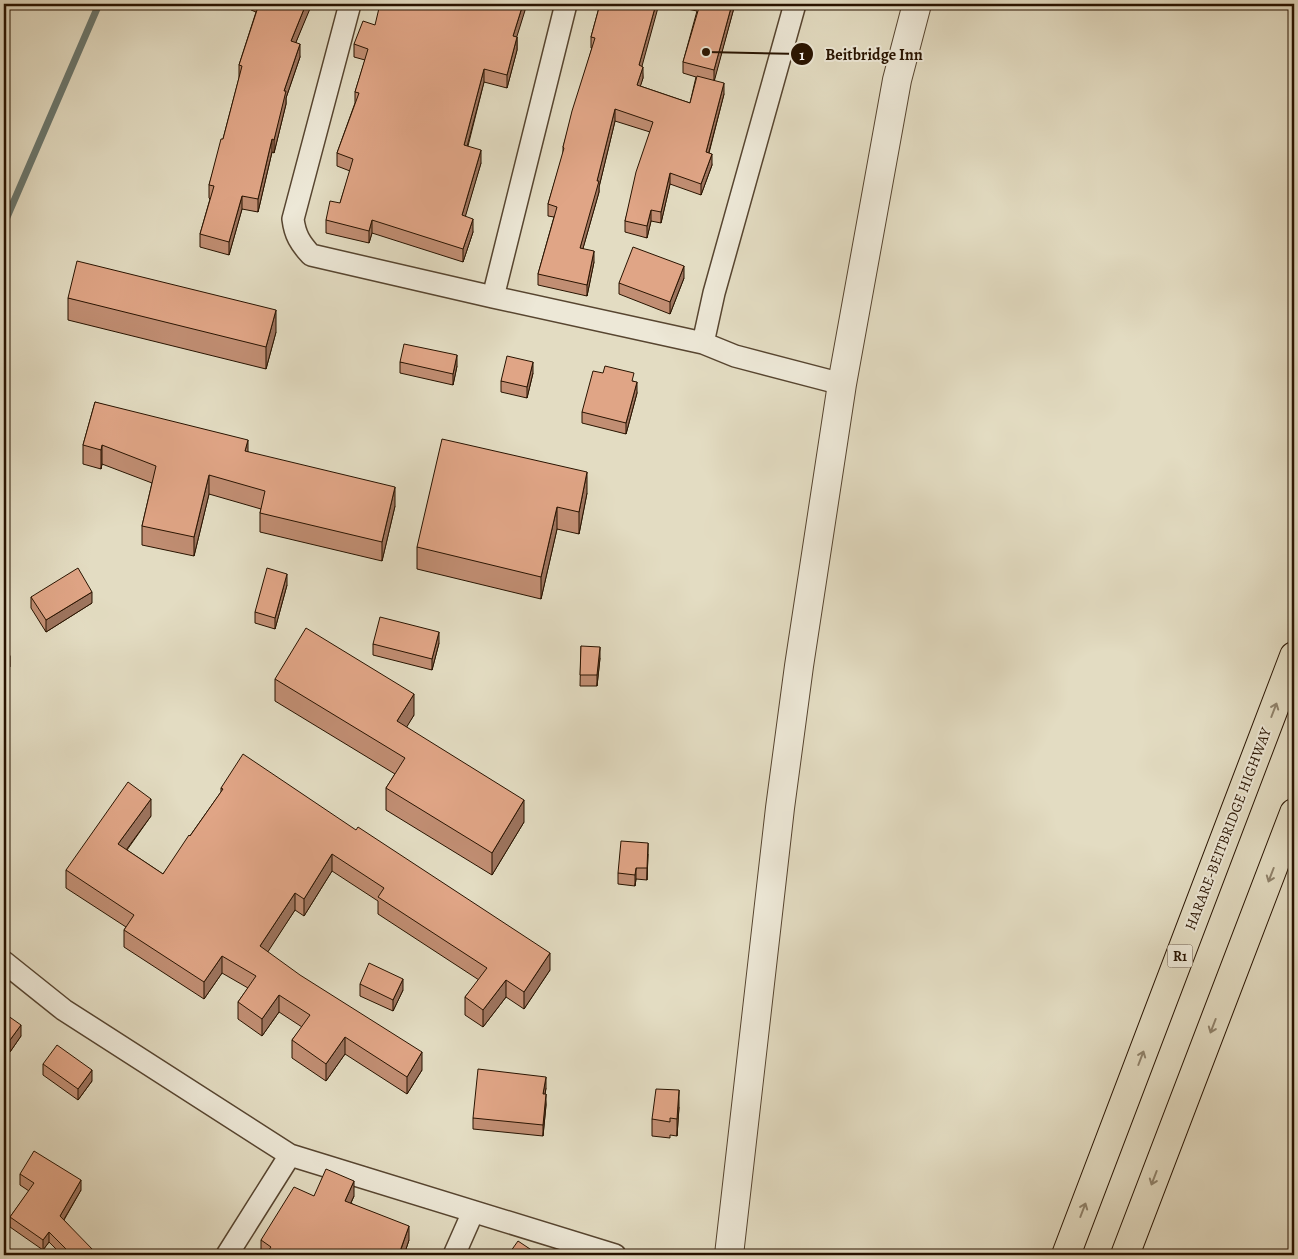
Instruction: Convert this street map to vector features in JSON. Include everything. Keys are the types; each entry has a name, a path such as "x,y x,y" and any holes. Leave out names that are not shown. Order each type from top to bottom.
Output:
{"highway":[{"name":"HARARE-BEITBRIDGE HIGHWAY","path":"1066,1255 1294,656"},
{"path":"1125,1255 1294,813"}],"street":[{"path":"350,4 293,219 295,232 300,244 311,254 492,297 703,343 735,356 842,384"},
{"path":"492,297 566,4"},
{"path":"703,343 714,293 795,4"},
{"path":"729,1255 798,666 842,384 897,80 917,4"},
{"path":"4,962 64,1010 290,1156 615,1255"},
{"path":"227,1255 290,1156"},
{"path":"454,1255 473,1212"}],"building":[{"path":"259,4 306,4 291,41 300,44 284,91 286,91 274,140 272,139 258,199 242,196 229,242 200,234 214,186 209,185 242,66 239,65"},
{"path":"380,4 523,4 513,36 517,37 507,75 484,69 464,145 481,150 462,215 473,219 463,249 372,220 369,231 326,220 330,201 340,203 353,159 337,153 359,93 355,92 368,49 354,44 363,21 375,25"},
{"path":"600,4 656,4 639,65 643,67 637,85 690,103 697,76 724,83 706,152 712,154 701,184 670,173 661,212 651,210 647,226 625,221 636,172 653,122 615,109 597,181 599,181 580,248 594,251 587,285 538,274 557,207 548,204 572,111 595,38 591,37"},
{"path":"700,4 732,4 714,70 683,62"},
{"path":"633,247 684,266 670,302 619,283"},
{"path":"77,261 276,310 266,347 68,298"},
{"path":"404,344 457,355 453,374 400,362"},
{"path":"507,356 533,362 527,387 501,381"},
{"path":"4,360 8,361 4,382"},
{"path":"605,366 634,373 632,381 637,382 626,423 582,412 593,371 603,373"},
{"path":"95,402 248,440 245,451 395,487 382,542 260,513 265,491 209,475 194,537 142,526 156,466 102,445 101,450 83,445"},
{"path":"442,439 587,472 579,512 557,507 541,577 417,547"},
{"path":"78,568 92,592 46,620 31,597"},
{"path":"267,568 287,574 275,618 255,612"},
{"path":"380,617 439,632 432,659 373,644"},
{"path":"306,628 414,694 397,721 524,800 492,853 386,788 405,758 275,679"},
{"path":"4,646 10,656 4,660"},
{"path":"581,646 600,647 597,675 580,675"},
{"path":"243,754 356,830 358,827 550,953 524,992 506,980 483,1010 465,997 487,968 378,897 384,888 332,854 304,899 295,893 260,946 300,975 422,1052 407,1077 345,1037 326,1064 292,1040 310,1015 279,995 262,1019 238,1002 256,976 222,956 204,982 124,930 134,915 66,870 128,782 151,799 118,844 163,874 223,789 221,788"},
{"path":"621,841 648,843 647,868 636,868 635,875 618,873"},
{"path":"369,963 403,979 393,1000 360,984"},
{"path":"4,1013 21,1025 10,1040 4,1036"},
{"path":"57,1045 92,1070 78,1089 43,1064"},
{"path":"478,1069 546,1077 543,1094 546,1094 543,1125 473,1118"},
{"path":"656,1089 679,1090 677,1119 670,1118 670,1122 652,1119"},
{"path":"34,1151 81,1180 60,1216 94,1251 89,1255 72,1255 49,1232 43,1240 10,1217 34,1183 20,1174"},
{"path":"326,1169 354,1181 345,1201 409,1226 399,1254 401,1255 265,1255 271,1247 261,1240 294,1187 314,1196"},
{"path":"518,1241 539,1255 508,1255"}],"waterway":[{"path":"4,224 99,4"}],"place":[{"name":"Beitbridge Inn","path":"706,52"}]}
